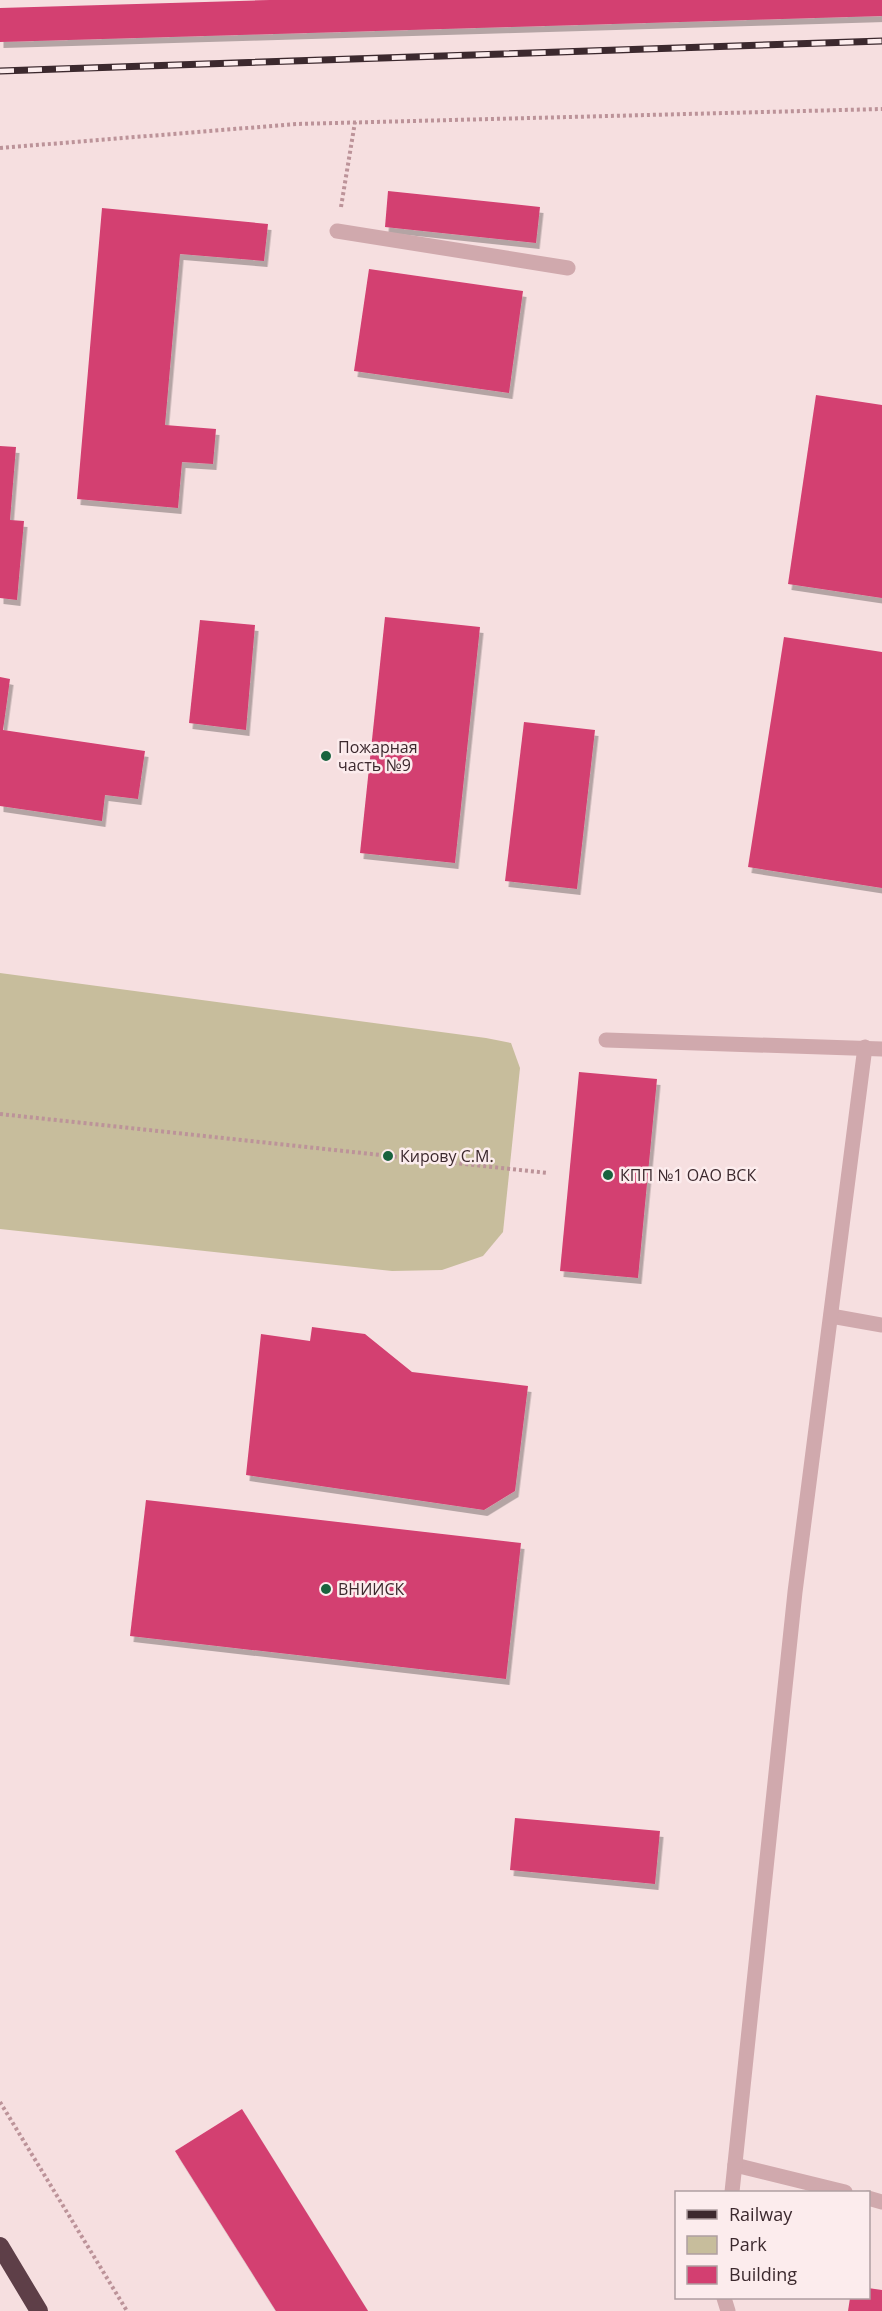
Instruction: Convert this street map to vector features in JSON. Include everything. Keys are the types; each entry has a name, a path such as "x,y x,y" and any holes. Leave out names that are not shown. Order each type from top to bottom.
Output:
{"highway":[{"path":"0,2246 39,2311"}],"lane":[{"path":"337,231 568,268"},
{"path":"606,1040 882,1049"},
{"path":"732,2191 794,1604 865,1047"},
{"path":"831,1316 882,1325"},
{"path":"735,2165 837,2191"}],"path":[{"path":"0,148 296,124 882,109"},
{"path":"337,231 355,122"},
{"path":"0,1114 548,1173"},
{"path":"0,2102 127,2311"}],"green space":[{"path":"0,973 511,1043 520,1068 503,1232 483,1256 442,1270 392,1271 0,1229"}],"building":[{"path":"270,0 882,0 882,16 0,42 0,8"},
{"path":"388,191 540,207 536,243 385,227"},
{"path":"102,208 268,224 264,261 180,254 165,425 216,429 213,464 182,462 178,508 77,499"},
{"path":"369,269 523,291 509,393 354,371"},
{"path":"816,395 882,405 882,598 788,584"},
{"path":"0,446 16,447 10,520 24,521 17,600 0,598"},
{"path":"385,617 480,627 455,863 360,853"},
{"path":"200,620 255,625 246,730 189,723"},
{"path":"784,637 882,652 882,888 748,867"},
{"path":"0,677 10,679 3,730 145,751 138,799 105,795 102,821 0,806"},
{"path":"524,722 595,730 577,889 505,881"},
{"name":"КПП №1 ОАО ВСК","path":"579,1072 657,1079 638,1278 560,1271"},
{"path":"312,1327 365,1334 412,1372 528,1386 515,1491 484,1510 246,1475 261,1334 310,1341"},
{"name":"ВНИИСК","path":"146,1500 521,1543 506,1679 130,1636"},
{"path":"515,1818 660,1831 655,1884 510,1870"},
{"path":"242,2109 368,2311 276,2311 175,2151"},
{"path":"870,2288 882,2290 882,2311 848,2311 850,2299 870,2299"}],"railway":[{"path":"0,71 882,41"}],"place":[{"name":"Пожарная часть №9","path":"326,756"},
{"name":"Кирову С.М.","path":"388,1156"},
{"name":"КПП №1 ОАО ВСК","path":"608,1175"},
{"name":"ВНИИСК","path":"326,1589"}]}
